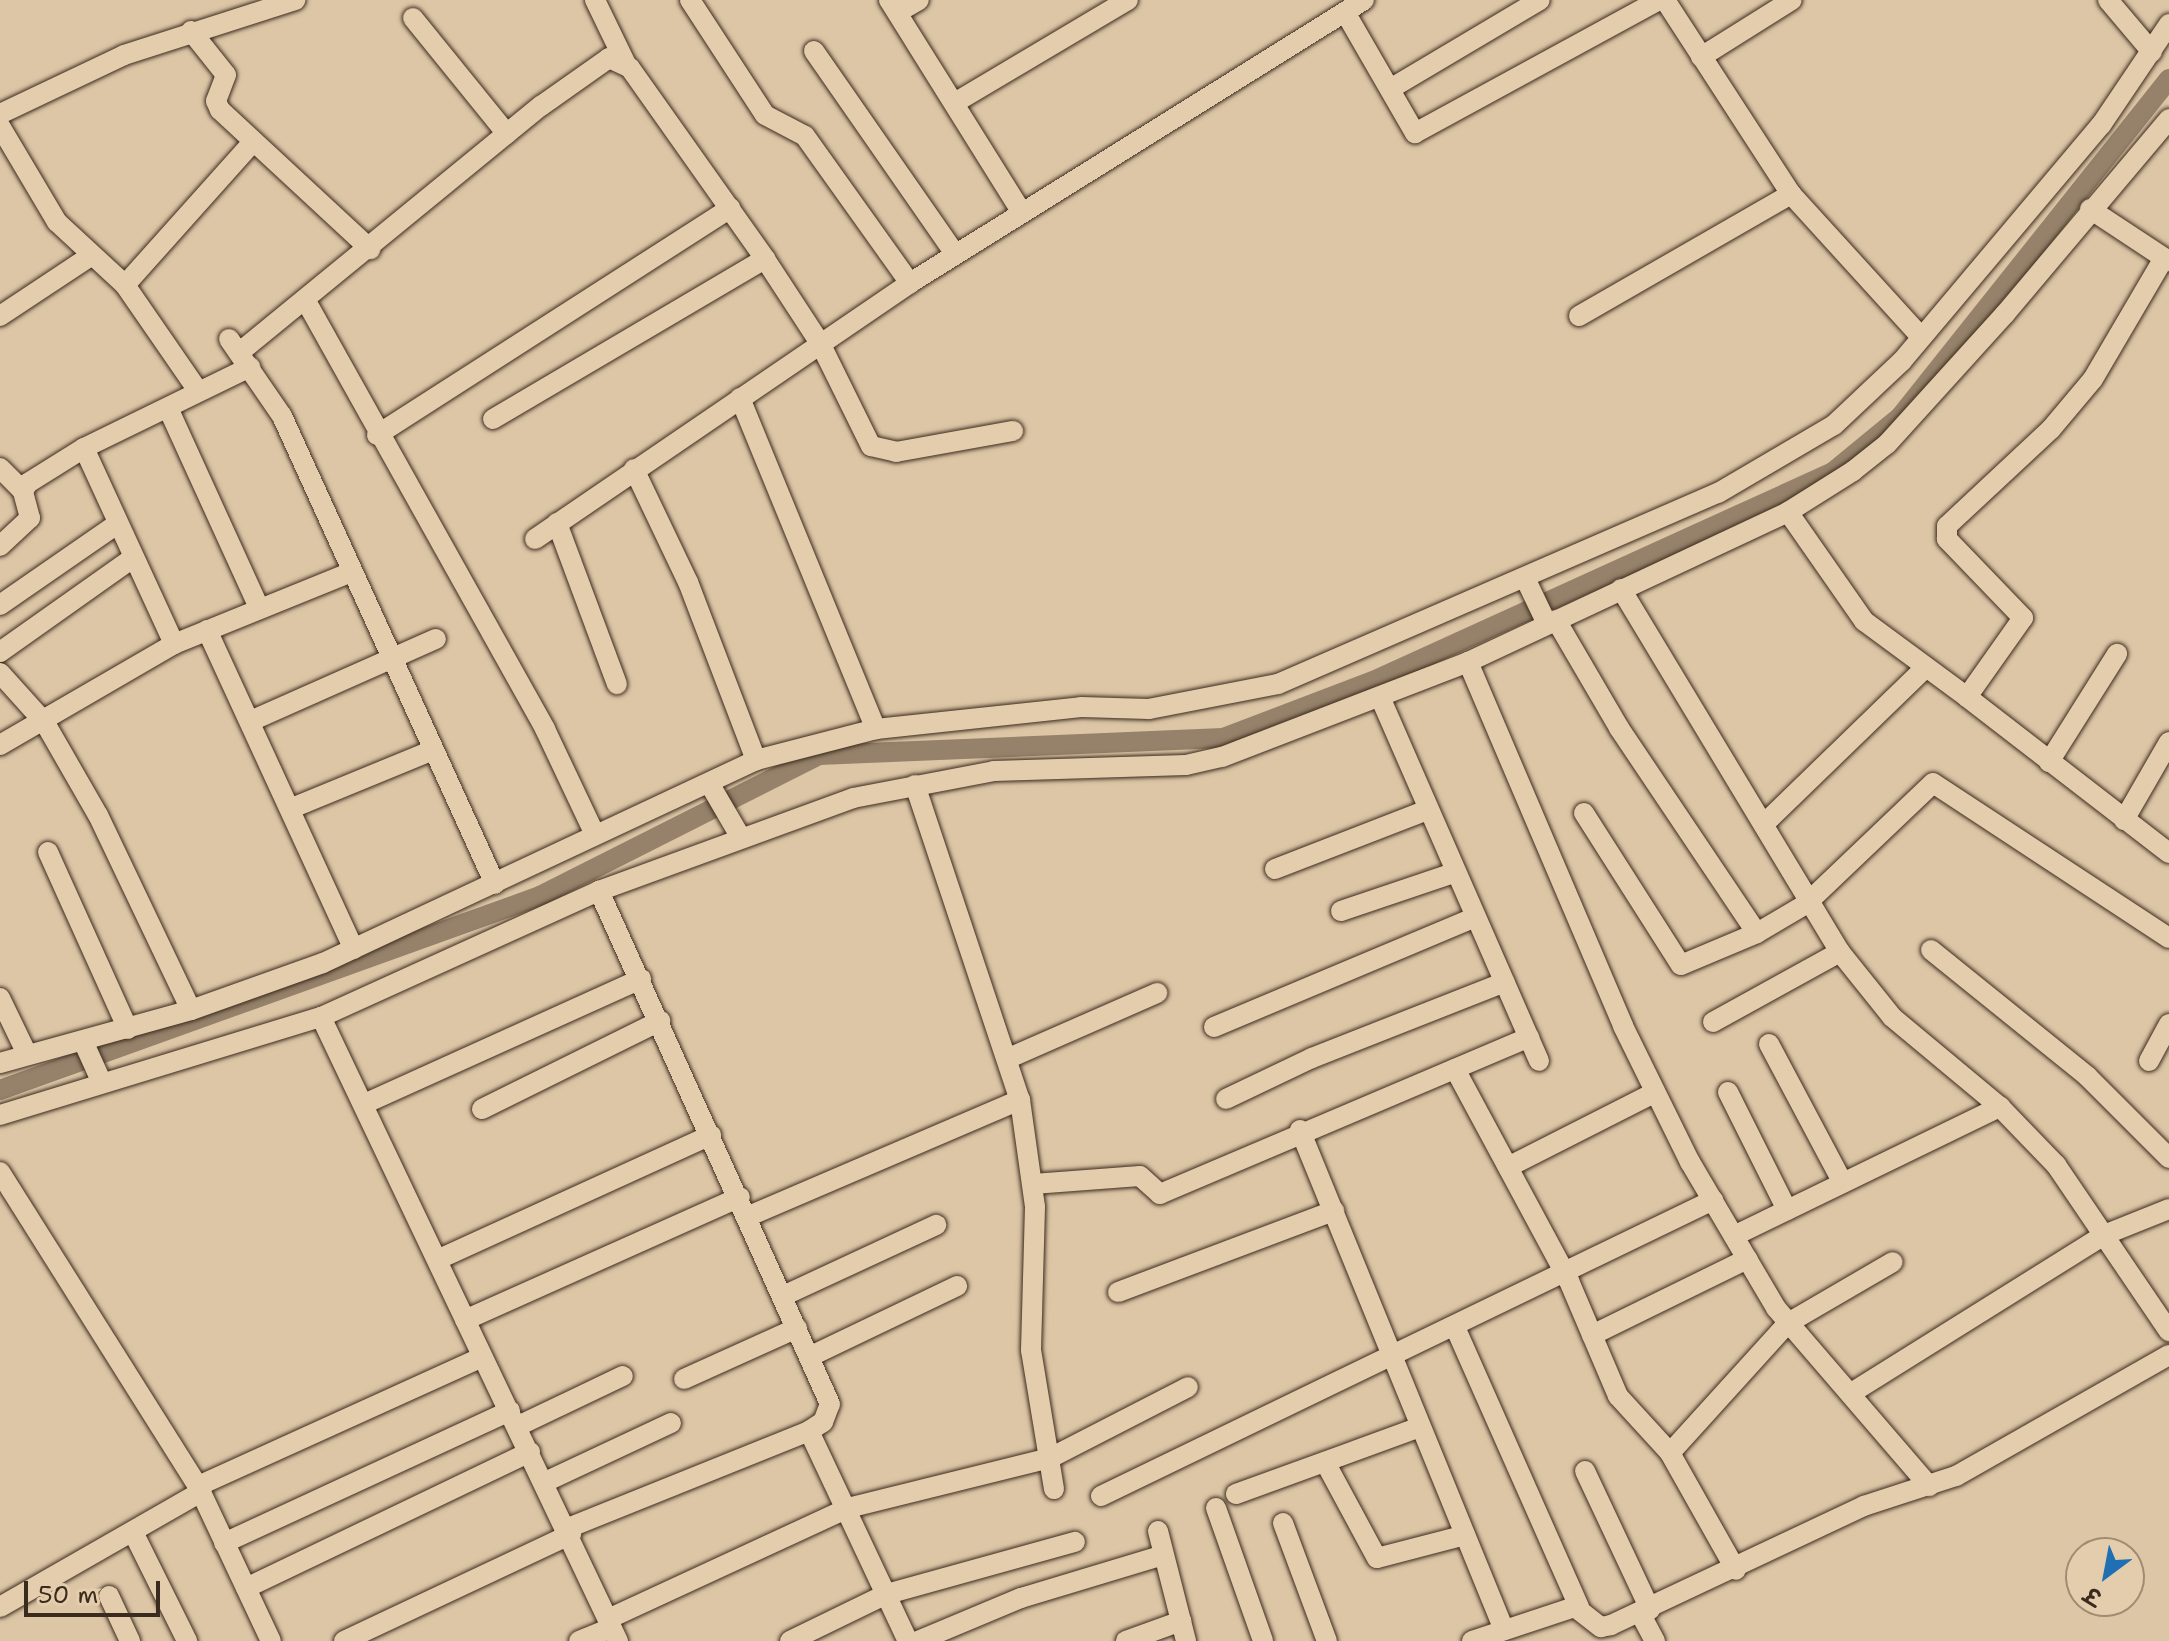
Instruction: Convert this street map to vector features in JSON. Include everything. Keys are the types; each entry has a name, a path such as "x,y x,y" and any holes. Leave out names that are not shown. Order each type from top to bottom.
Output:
{"street":[{"path":"0,114 250,7 295,0"},
{"path":"595,0 626,64 730,208 820,343 862,432 883,452 1013,431"},
{"path":"690,0 765,115 805,136 910,283"},
{"path":"919,0 893,6 956,102 1021,211"},
{"path":"956,102 1128,0"},
{"path":"535,539 910,283 1364,0"},
{"path":"1390,89 1540,0"},
{"path":"1345,12 1415,133 1662,0 1791,194 1921,337"},
{"path":"2108,0 2152,52"},
{"path":"1701,57 1783,2"},
{"path":"413,18 507,134"},
{"path":"0,1115 93,1063 128,1029 191,1010 354,949 595,835 714,792 756,760 876,729 1081,707 1149,709 1252,690 1525,578 1786,457 1866,397 1921,337 2101,125 2169,24"},
{"path":"191,31 226,75 217,104 252,143 370,249"},
{"path":"814,51 955,254"},
{"path":"23,491 84,448 198,391 507,134 599,63 609,58 626,64"},
{"path":"0,1063 27,1054 93,1063 321,1017 735,829 853,798 994,771 1186,765 1258,746 1468,662 1545,614 1621,589 1788,512 1887,444 2169,119"},
{"path":"0,126 57,222 89,257 125,285 198,391"},
{"path":"125,285 252,143"},
{"path":"1579,316 1791,194"},
{"path":"377,435 730,208"},
{"path":"1967,697 2023,618 1947,539 1947,526 2051,429 2093,379 2167,259 2090,209"},
{"path":"0,316 89,257"},
{"path":"493,419 765,259"},
{"path":"306,301 377,435 545,729 595,835"},
{"path":"240,353 282,416 389,660 495,884"},
{"path":"740,398 876,729"},
{"path":"168,408 259,608"},
{"path":"84,448 174,644"},
{"path":"0,468 23,491 30,518 0,546"},
{"path":"634,469 688,582 756,760"},
{"path":"1788,512 1864,621 2169,853"},
{"path":"557,523 617,684"},
{"path":"0,605 117,524"},
{"path":"0,652 133,558"},
{"path":"0,745 45,723 174,644 351,572"},
{"path":"1525,578 1619,728 1757,933"},
{"path":"1621,589 1765,823 1806,904 1840,952 1892,1017 2000,1107 2056,1165 2169,1331"},
{"path":"207,630 253,720 354,949"},
{"path":"253,720 436,639"},
{"path":"2049,762 2117,654"},
{"path":"1468,662 1654,1093 1713,1200 1788,1323 1853,1392 1929,1486"},
{"path":"1765,823 1924,669"},
{"path":"0,673 45,723 98,815 191,1010"},
{"path":"1380,697 1453,873 1539,1061"},
{"path":"2124,820 2169,742"},
{"path":"292,808 431,751"},
{"path":"1584,813 1681,965 1757,933 1806,904 1915,797 1938,783 2169,938"},
{"path":"915,785 1009,1058 1020,1100 1033,1184 1031,1350 1054,1489"},
{"path":"714,792 735,829"},
{"path":"1275,869 1427,810"},
{"path":"48,852 128,1029"},
{"path":"1341,911 1453,873"},
{"path":"344,1641 569,1531 809,1431 823,1422 830,1404 744,1206 599,891"},
{"path":"1214,1027 1473,918"},
{"path":"1931,950 2087,1076 2169,1158"},
{"path":"1713,1022 1840,952"},
{"path":"364,1104 641,979"},
{"path":"1226,1099 1312,1058 1505,982"},
{"path":"1009,1058 1157,993"},
{"path":"0,998 27,1054"},
{"path":"321,1017 439,1259 482,1357 569,1531 613,1629"},
{"path":"482,1109 660,1021"},
{"path":"2149,1061 2169,1024"},
{"path":"1033,1184 1140,1176 1160,1194 1300,1130 1529,1037"},
{"path":"1769,1044 1843,1183"},
{"path":"1455,1069 1564,1273 1618,1396 1670,1453 1736,1570"},
{"path":"1728,1092 1787,1210"},
{"path":"1508,1167 1654,1093"},
{"path":"465,1320 744,1206 1020,1100"},
{"path":"1734,1236 2000,1107"},
{"path":"1300,1130 1504,1630"},
{"path":"439,1259 711,1135"},
{"path":"0,1172 199,1489 271,1641"},
{"path":"1101,1496 1392,1358 1713,1200"},
{"path":"1853,1392 2104,1235 2169,1209"},
{"path":"1118,1292 1334,1211"},
{"path":"783,1296 936,1225"},
{"path":"1592,1335 1747,1259"},
{"path":"1670,1453 1788,1323 1893,1262"},
{"path":"811,1356 957,1286"},
{"path":"1455,1327 1579,1607 1601,1627 1736,1570 1864,1506 1929,1486 2169,1355"},
{"path":"684,1379 797,1328"},
{"path":"0,1607 133,1532 199,1489 482,1357"},
{"path":"224,1543 514,1419 623,1376"},
{"path":"579,1641 613,1629 848,1508 1050,1458 1188,1387"},
{"path":"545,1482 671,1423"},
{"path":"1236,1494 1420,1427"},
{"path":"809,1431 848,1508 908,1641"},
{"path":"246,1588 530,1452"},
{"path":"1325,1462 1377,1558 1465,1535"},
{"path":"1585,1471 1655,1641"},
{"path":"1216,1508 1263,1641"},
{"path":"1283,1523 1327,1641"},
{"path":"1126,1641 1184,1631 1158,1531"},
{"path":"133,1532 187,1641"},
{"path":"790,1641 887,1594 1075,1542"},
{"path":"918,1641 1021,1598 1163,1555"},
{"path":"109,1596 130,1641"},
{"path":"1472,1641 1579,1607"}],"waterway":[{"path":"0,1090 540,896 819,755 1223,738 1373,681 1833,472 1900,417 2169,79"}]}
